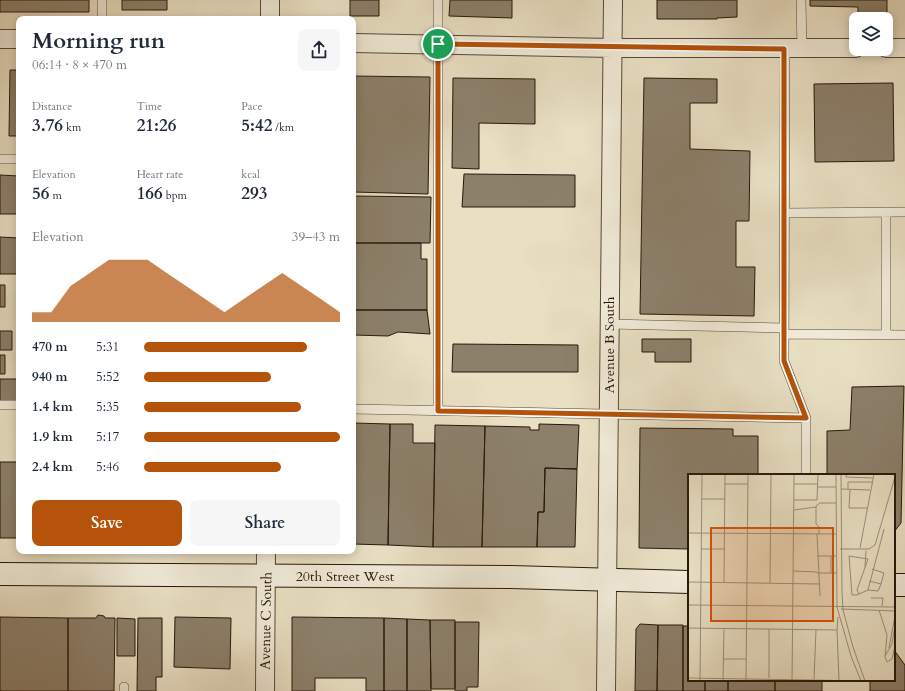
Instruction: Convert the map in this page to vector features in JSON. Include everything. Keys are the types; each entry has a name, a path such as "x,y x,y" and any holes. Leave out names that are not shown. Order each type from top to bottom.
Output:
{"main road":[{"name":"20th Street West","path":"0,574 503,577 688,582"}],"street":[{"path":"270,0 270,16"},
{"name":"Avenue B South","path":"606,691 608,324 613,0"},
{"path":"0,39 16,39"},
{"path":"356,43 612,48 849,48"},
{"path":"893,48 905,48"},
{"name":"Avenue C South","path":"265,691 266,554"}],"lane":[{"path":"102,0 102,16"},
{"path":"438,0 438,411"},
{"path":"801,0 793,49 784,213 784,361 806,418 806,474"},
{"path":"0,159 16,160"},
{"path":"886,212 886,334"},
{"path":"784,213 905,212"},
{"path":"608,324 905,335"},
{"path":"0,405 16,405"},
{"path":"356,409 806,418"}],"building":[{"path":"0,0 89,0 89,12 0,12"},
{"path":"122,0 167,0 167,10 122,10"},
{"path":"350,0 379,0 379,16 350,16"},
{"path":"450,0 512,0 512,18 449,16"},
{"path":"657,0 737,0 737,17 717,19 657,19"},
{"path":"810,0 887,0 887,12 858,12 858,7 810,6"},
{"path":"10,70 16,70 16,136 9,136"},
{"path":"356,76 430,77 428,194 356,192"},
{"path":"453,78 535,79 535,124 479,123 479,169 452,168"},
{"path":"644,78 717,79 717,103 690,103 690,149 750,151 749,221 736,221 736,267 755,267 754,316 640,314"},
{"path":"893,83 894,161 815,162 814,84"},
{"path":"464,174 575,175 575,207 462,207"},
{"path":"0,175 16,176 16,214 0,214"},
{"path":"356,196 431,197 430,243 356,243"},
{"path":"0,237 16,238 16,274 0,274"},
{"path":"356,243 421,243 421,259 427,259 427,310 356,310"},
{"path":"0,285 5,285 5,307 0,307"},
{"path":"356,310 427,310 430,334 398,332 388,336 356,335"},
{"path":"0,331 12,331 12,350 0,350"},
{"path":"642,339 691,339 691,362 655,362 655,352 642,352"},
{"path":"453,344 578,345 578,372 452,372"},
{"path":"0,355 5,355 5,374 0,374"},
{"path":"0,379 16,379 16,401 0,401"},
{"path":"904,386 901,523 895,531 895,474 827,474 827,431 850,430 852,387"},
{"path":"356,423 390,424 388,545 356,544"},
{"path":"390,424 413,424 413,443 435,443 433,547 388,545"},
{"path":"539,424 579,425 577,469 545,468 544,512 538,512 537,547 482,547 485,426 530,427 530,430 539,430"},
{"path":"435,425 485,426 482,547 433,547"},
{"path":"640,428 733,429 733,436 758,436 758,474 688,474 688,549 639,548"},
{"path":"0,462 16,462 16,538 0,538"},
{"path":"545,468 577,469 575,547 537,547 538,512 544,512"},
{"path":"98,615 104,616 105,618 115,618 114,691 68,691 68,618 96,618"},
{"path":"0,617 68,618 68,691 0,691"},
{"path":"175,617 231,618 230,669 174,667"},
{"path":"292,617 384,618 384,691 366,691 366,678 315,678 315,691 292,691"},
{"path":"117,618 135,619 135,656 117,656"},
{"path":"138,618 162,618 162,677 156,677 156,691 137,691"},
{"path":"384,618 407,619 407,691 384,691"},
{"path":"407,619 430,620 431,691 407,691"},
{"path":"430,620 455,620 455,689 431,689"},
{"path":"455,622 479,622 478,687 467,687 467,691 455,691"},
{"path":"640,624 658,625 657,691 635,691 636,629"},
{"path":"658,625 683,625 683,691 657,691"},
{"path":"683,626 688,626 688,681 705,681 705,691 683,691"},
{"path":"895,651 905,665 905,691 870,691 870,681 895,681"},
{"path":"705,681 728,681 728,691 705,691"},
{"path":"728,681 775,681 775,691 728,691"},
{"path":"775,681 822,681 822,691 775,691"}],"route":[{"path":"438,44 582,46 612,48 784,49 784,361 806,418 438,411 438,44"}]}
